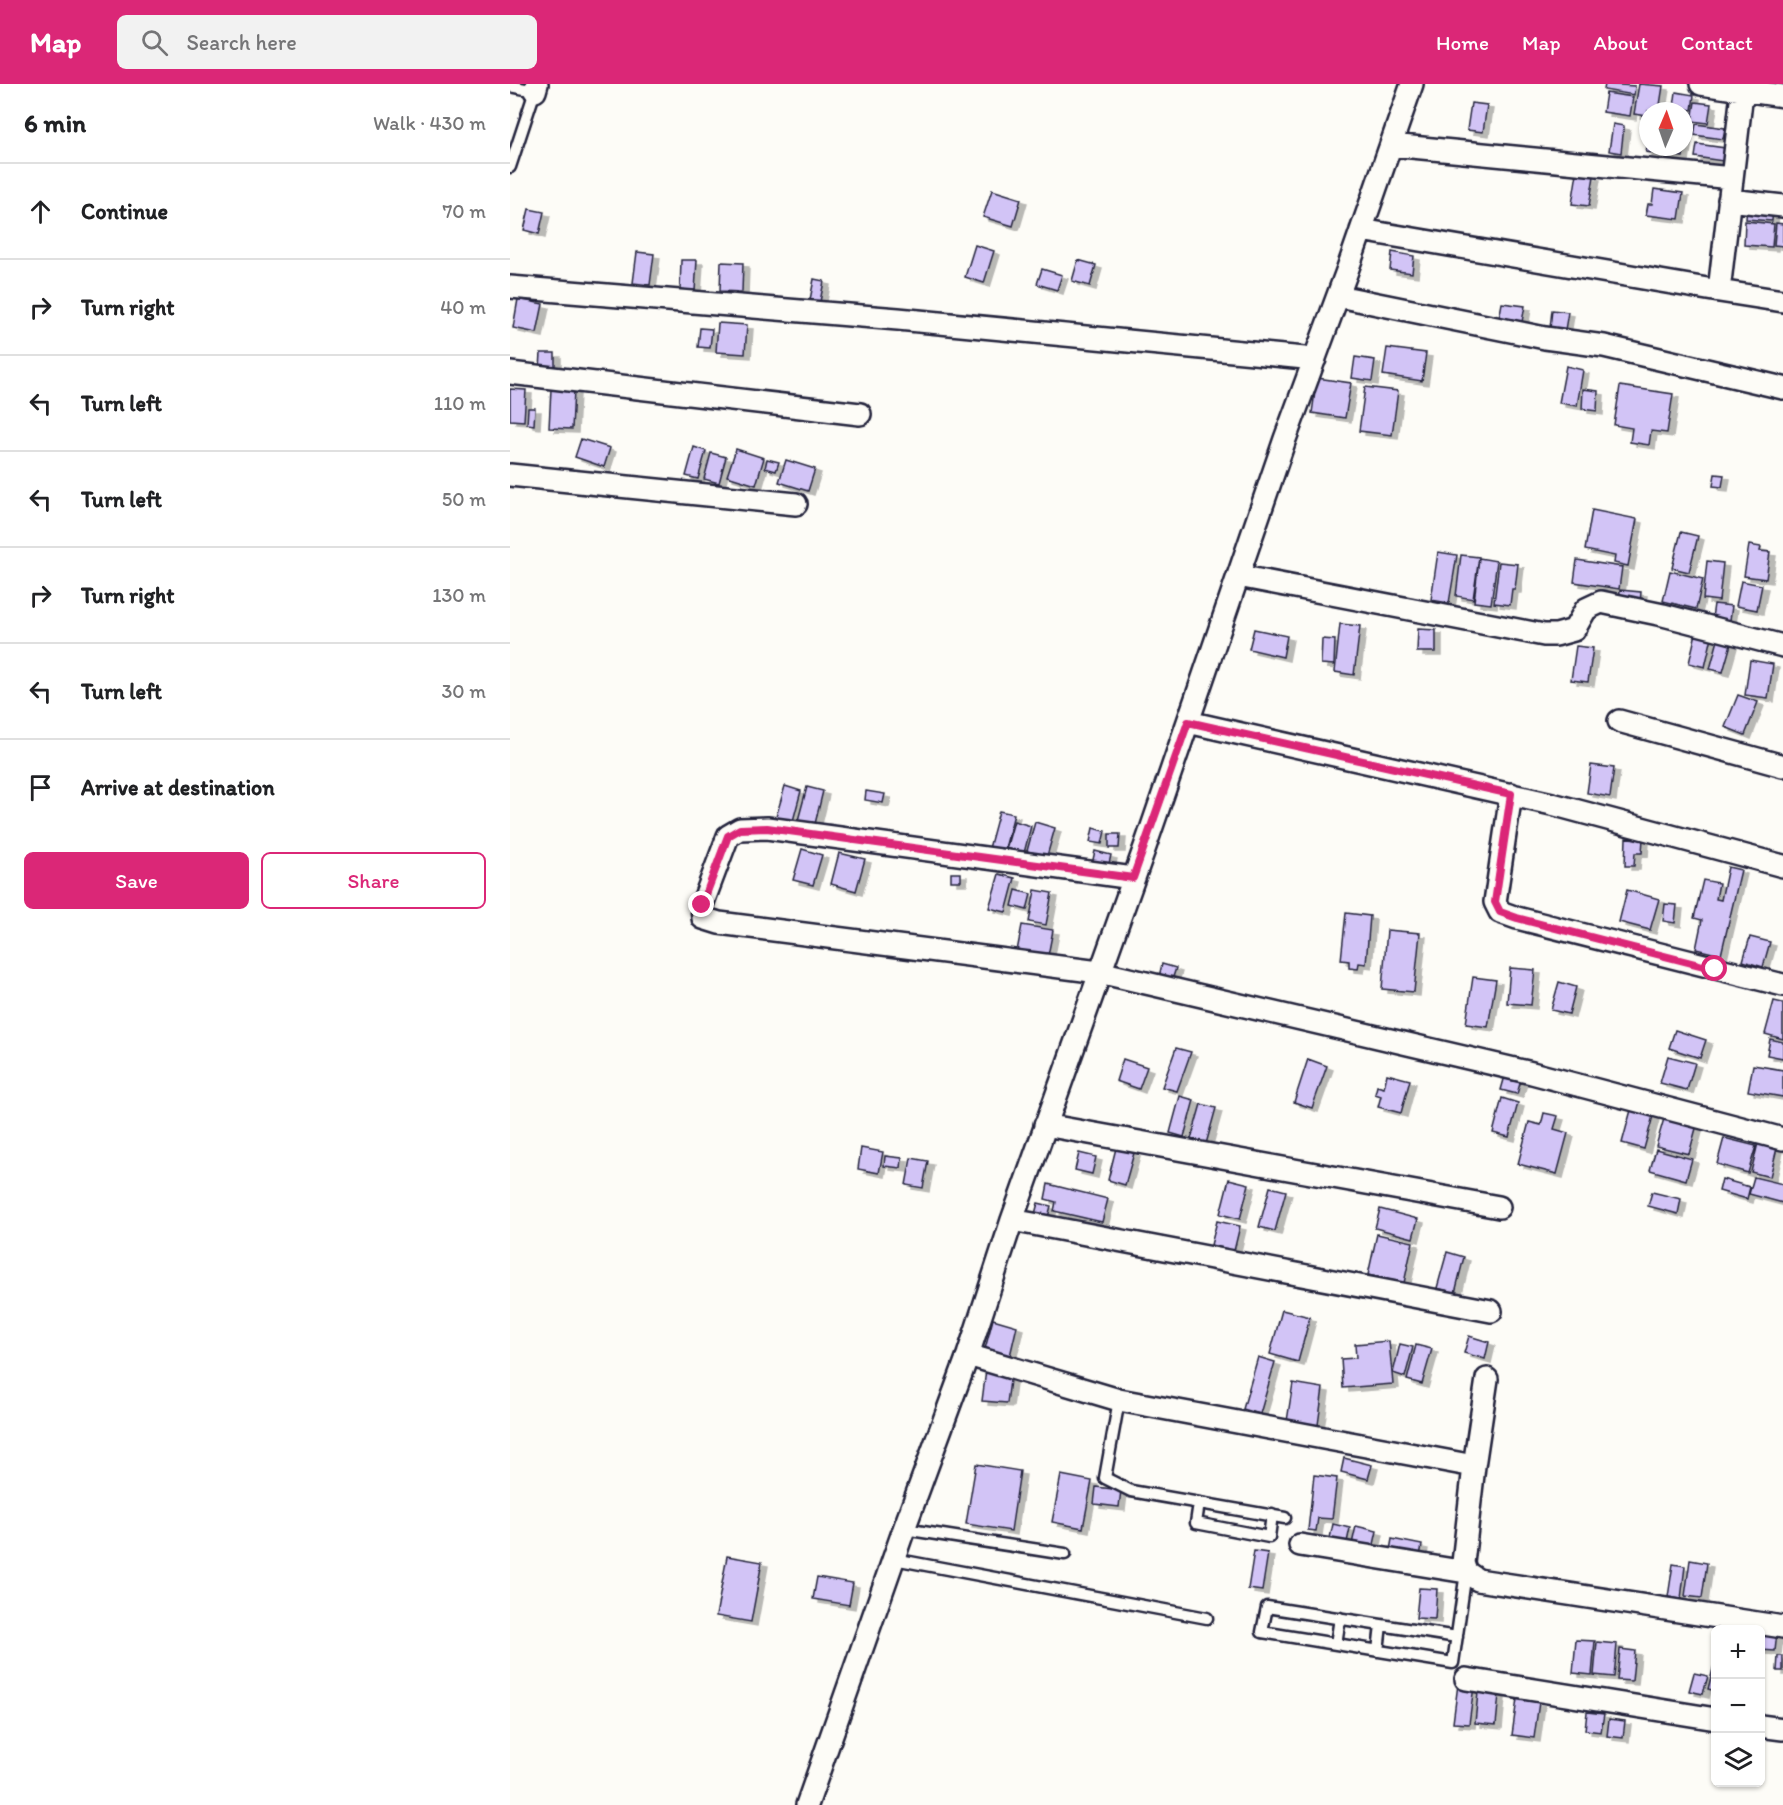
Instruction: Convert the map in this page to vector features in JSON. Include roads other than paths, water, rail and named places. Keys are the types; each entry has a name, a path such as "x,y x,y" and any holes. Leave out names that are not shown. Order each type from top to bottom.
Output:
{"street":[{"path":"807,1805 968,1355 1012,1220 1412,84"},
{"path":"1701,84 1743,87 1783,96"},
{"path":"1719,291 1743,87"},
{"path":"1391,145 1732,178"},
{"path":"1729,200 1783,206"},
{"path":"1361,230 1783,302"},
{"path":"510,287 886,318 1315,359"},
{"path":"1338,297 1545,338 1604,346 1783,388"},
{"path":"510,373 860,414"},
{"path":"510,475 796,504"},
{"path":"1238,576 1544,635 1556,635 1574,630 1586,609 1601,602 1663,615 1783,646"},
{"path":"1619,721 1783,766"},
{"path":"1188,722 1511,794 1783,866"},
{"path":"1511,794 1495,902 1500,912 1783,985"},
{"path":"1133,878 767,828 740,829 728,836 702,905 704,918 719,923 1099,972 1532,1073 1783,1139"},
{"path":"1046,1125 1499,1207"},
{"path":"1012,1220 1491,1311"},
{"path":"968,1355 1119,1400 1474,1466"},
{"path":"1466,1572 1462,1563 1487,1379"},
{"path":"1300,1545 1466,1572 1478,1580 1783,1627"},
{"path":"1466,1679 1711,1718"},
{"path":"1765,1727 1783,1729"}],"lane":[{"path":"510,86 536,87 510,167"},
{"path":"1119,1400 1105,1478 1131,1491 1285,1518"},
{"path":"1199,1503 1196,1523 1269,1537 1272,1515"},
{"path":"904,1529 1065,1554"},
{"path":"894,1558 1207,1618"},
{"path":"1457,1637 1267,1607 1262,1632 1453,1663 1457,1637 1466,1572"},
{"path":"1336,1644 1340,1618"},
{"path":"1378,1651 1381,1625"}]}
